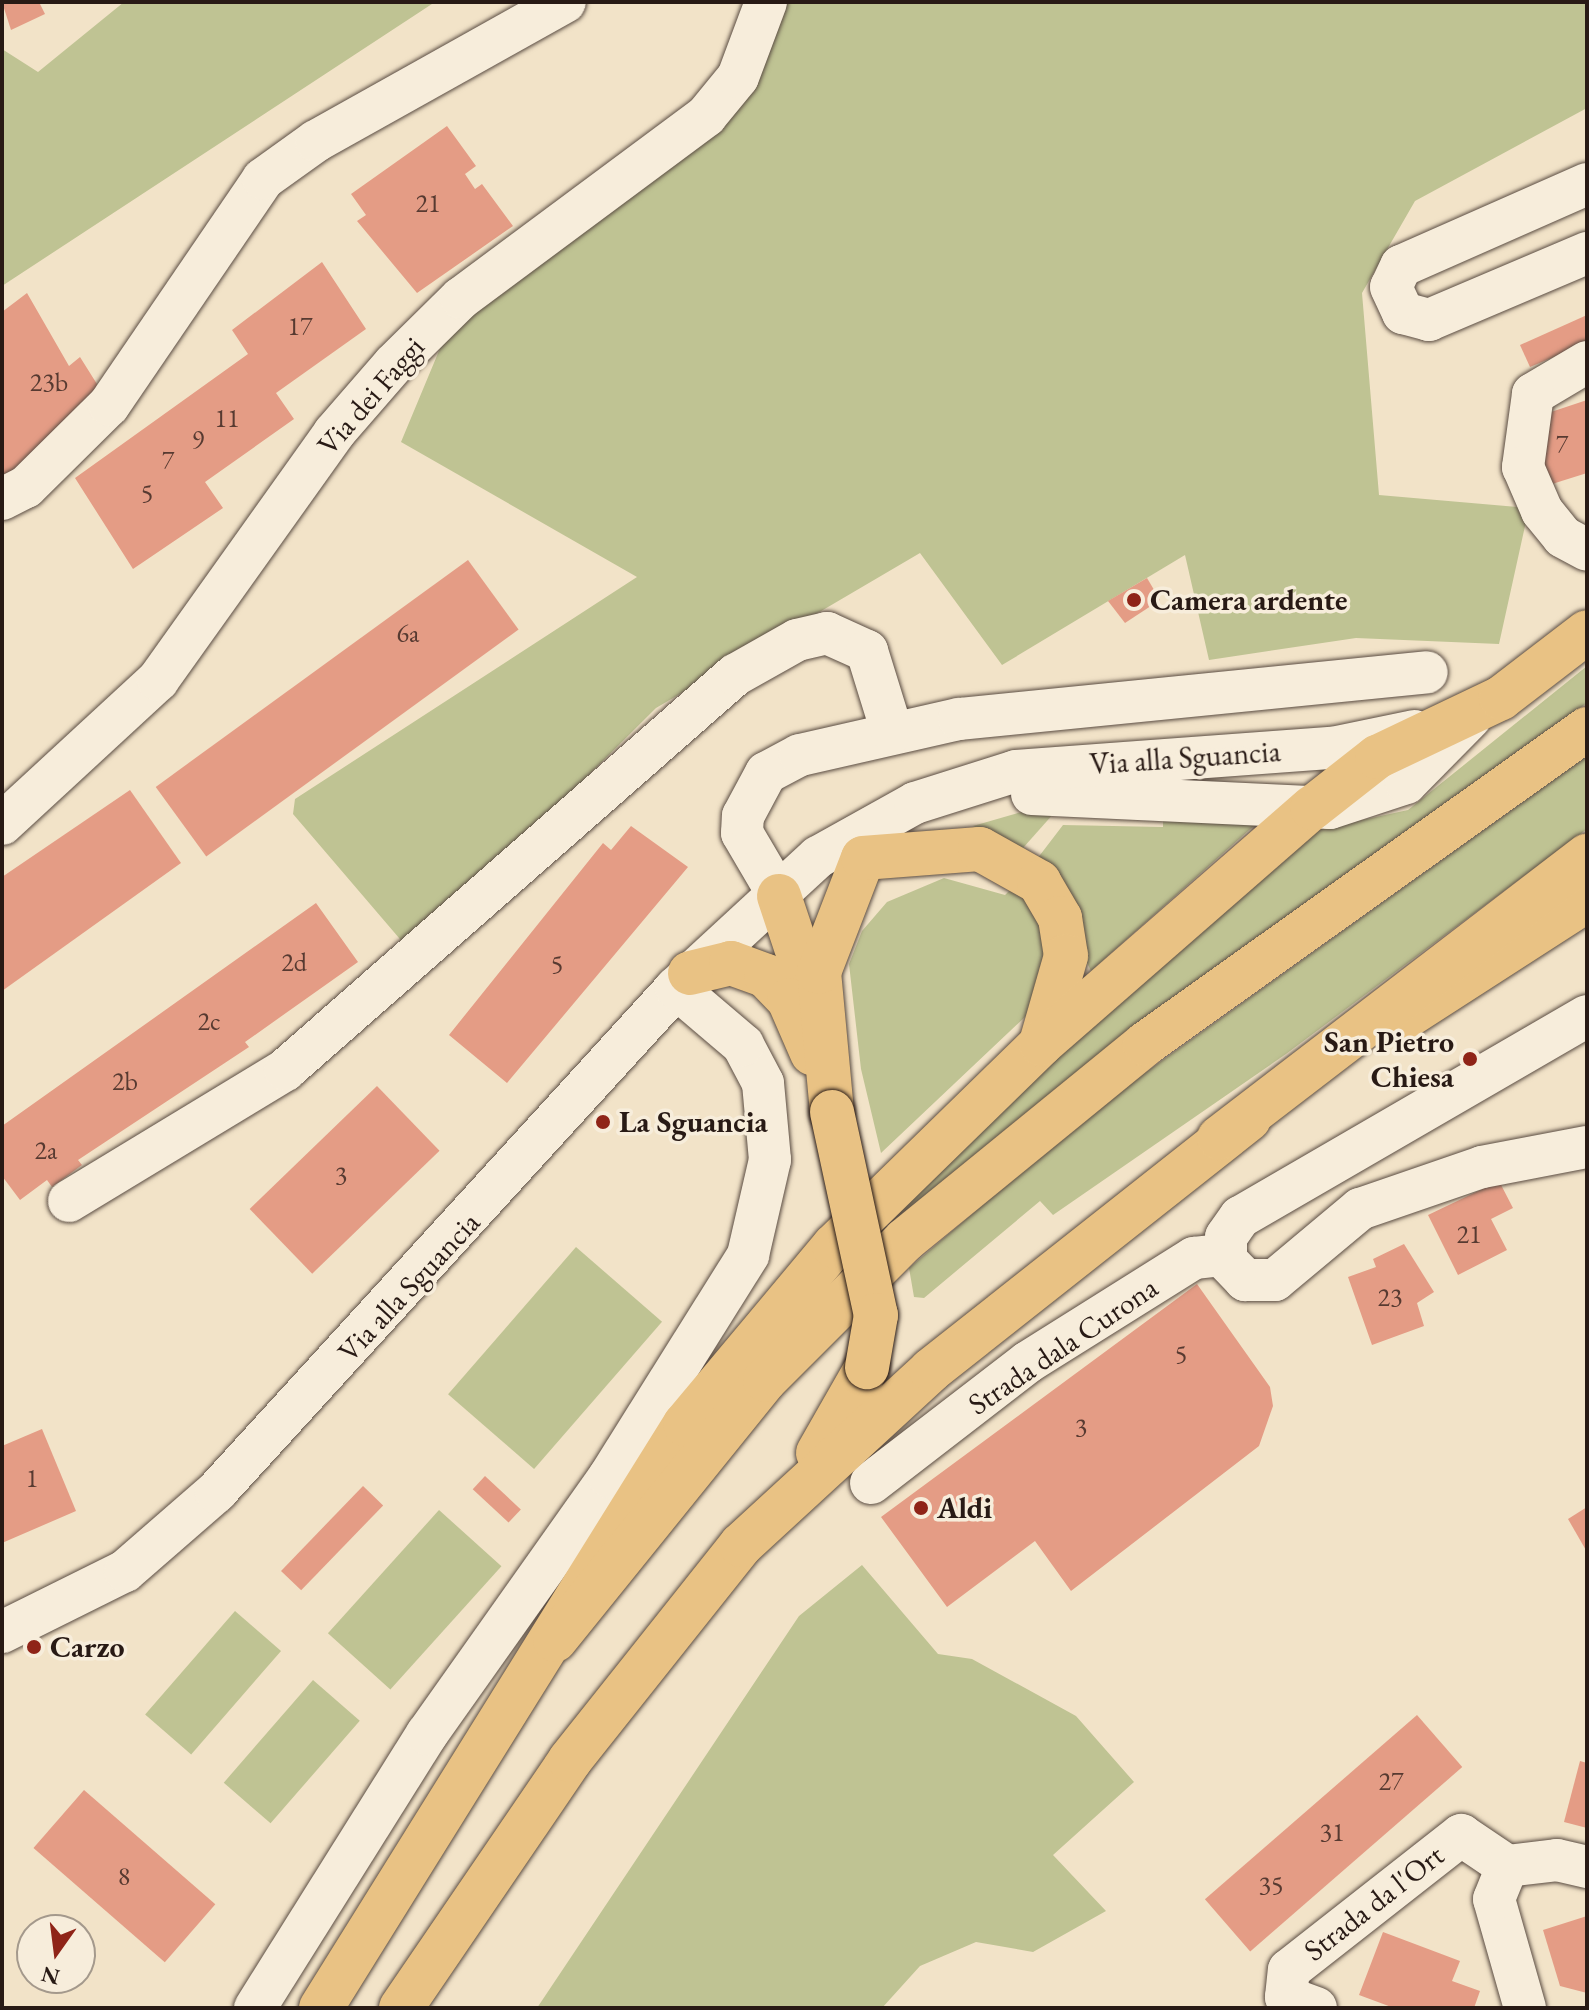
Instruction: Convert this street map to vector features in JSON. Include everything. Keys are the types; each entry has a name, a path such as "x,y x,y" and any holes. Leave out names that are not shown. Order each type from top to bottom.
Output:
{"main road":[{"name":"Via alla Sguancia","path":"1470,718 1587,632"},
{"path":"321,2008 552,1645 685,1424 758,1331 1041,1044 1312,808 1377,757 1470,718"},
{"path":"552,1645 765,1380 905,1240 1145,1044 1587,729"},
{"path":"819,1017 824,950 863,858 980,849 1039,882 1060,918 1066,956 1041,1044"},
{"path":"401,2008 635,1672 798,1485 1219,1138 1587,856"},
{"path":"782,893 819,1017 830,1100 876,1315 867,1367 798,1485"},
{"path":"1219,1138 1587,900"},
{"path":"683,981 731,963 779,987 830,1100"}],"street":[{"path":"2,499 26,487 109,405 263,179 316,141 565,2"},
{"name":"Via dei Faggi","path":"2,824 158,680 334,433 394,364 461,298 706,116 738,77 766,2"},
{"path":"1587,184 1401,266 1391,287 1403,313 1429,320 1587,253"},
{"path":"1587,362 1533,394 1523,467 1542,511 1563,537 1587,550"},
{"path":"69,1201 285,1070 735,675 797,640 827,633 867,651 892,732"},
{"path":"1312,808 1220,798 1018,795 948,812 863,858 782,893 742,833 756,786 780,763 892,732 1010,713 1427,672"},
{"name":"Via alla Sguancia","path":"2,1632 125,1571 216,1492 683,981 818,857 881,820 1016,771 1332,748 1470,718"},
{"path":"255,2008 427,1734 669,1388 748,1255 770,1160 763,1083 743,1045 683,981"},
{"path":"1587,1016 1235,1221 1224,1255 1239,1277 1275,1280 1360,1209 1482,1167 1587,1147"},
{"name":"Strada dala Curona","path":"871,1483 1028,1362 1194,1258 1224,1255"},
{"name":"Strada da l'Ort","path":"1316,2008 1286,1997 1289,1970 1461,1835 1507,1866"},
{"path":"1525,2008 1494,1899 1507,1866 1557,1860 1587,1867"}],"green space":[{"path":"124,2 435,2 2,286 2,49 38,72"},
{"path":"766,2 1587,2 1587,108 1415,201 1362,293 1379,495 1529,508 1499,644 1356,638 1209,660 1185,555 1002,665 920,553 656,708 411,952 293,814 295,799 637,577 401,442 461,298 652,161"},
{"path":"1587,666 1587,703 1144,1019 897,1220 893,1202 1316,830 1408,810"},
{"path":"1587,756 1587,829 1286,1054 1053,1215 1040,1201 924,1298 914,1297 909,1268 1096,1108"},
{"path":"1025,811 1055,812 1023,848 973,826"},
{"path":"1163,816 1257,823 1091,971 1037,859 1063,825 1163,827"},
{"path":"944,878 1005,895 1016,884 1029,897 1050,949 1026,1016 881,1153 861,1069 849,964 862,931 887,902"},
{"path":"576,1247 662,1322 534,1469 448,1394"},
{"path":"439,1510 501,1566 390,1690 328,1633"},
{"path":"862,1565 938,1654 972,1659 1076,1716 1134,1782 1053,1855 1106,1911 1033,1952 976,1942 920,1966 882,2008 537,2008 799,1616"},
{"path":"235,1611 281,1651 191,1754 145,1714"},
{"path":"313,1680 360,1721 271,1823 224,1783"}],"building":[{"path":"2,2 39,2 45,14 11,30"},
{"path":"447,126 476,166 465,174 475,189 482,184 513,226 417,293 357,221 366,215 351,194"},
{"path":"322,262 366,329 276,393 294,419 205,482 223,508 133,569 75,478 248,354 232,330"},
{"path":"27,293 69,366 80,357 107,400 14,490 2,470 2,312"},
{"path":"1587,315 1587,343 1530,367 1520,345"},
{"path":"1587,400 1587,473 1533,490 1539,416"},
{"path":"468,560 519,630 206,856 156,787"},
{"name":"Camera ardente","path":"1147,578 1160,600 1125,623 1108,601"},
{"path":"130,790 181,863 2,991 2,877"},
{"path":"631,826 688,867 507,1083 449,1035 603,843 611,850"},
{"path":"316,903 358,962 245,1042 249,1047 78,1160 82,1165 52,1187 47,1180 20,1200 2,1176 2,1126"},
{"path":"377,1086 440,1151 312,1274 250,1209"},
{"path":"1499,1181 1513,1208 1491,1219 1507,1250 1458,1275 1428,1215"},
{"path":"1404,1244 1434,1292 1417,1303 1424,1326 1372,1345 1348,1277 1376,1267 1373,1259"},
{"path":"1197,1284 1270,1387 1273,1406 1259,1446 1071,1591 1035,1541 947,1607 881,1517"},
{"path":"42,1429 76,1511 2,1543 2,1446"},
{"path":"485,1476 521,1509 509,1523 473,1489"},
{"path":"363,1486 383,1505 301,1590 281,1571"},
{"path":"1587,1507 1587,1552 1568,1519"},
{"path":"1417,1715 1462,1767 1250,1951 1205,1899"},
{"path":"1580,1761 1587,1763 1587,1828 1564,1822"},
{"path":"84,1790 215,1904 165,1962 33,1848"},
{"path":"1587,1916 1587,1993 1560,1986 1543,1930"},
{"path":"1383,1932 1460,1961 1452,1981 1480,1991 1474,2008 1394,2008 1359,1995"}],"place":[{"name":"Camera ardente","path":"1134,600"},
{"name":"San Pietro Chiesa","path":"1470,1059"},
{"name":"La Sguancia","path":"603,1122"},
{"name":"Aldi","path":"921,1508"},
{"name":"Carzo","path":"34,1647"}]}
